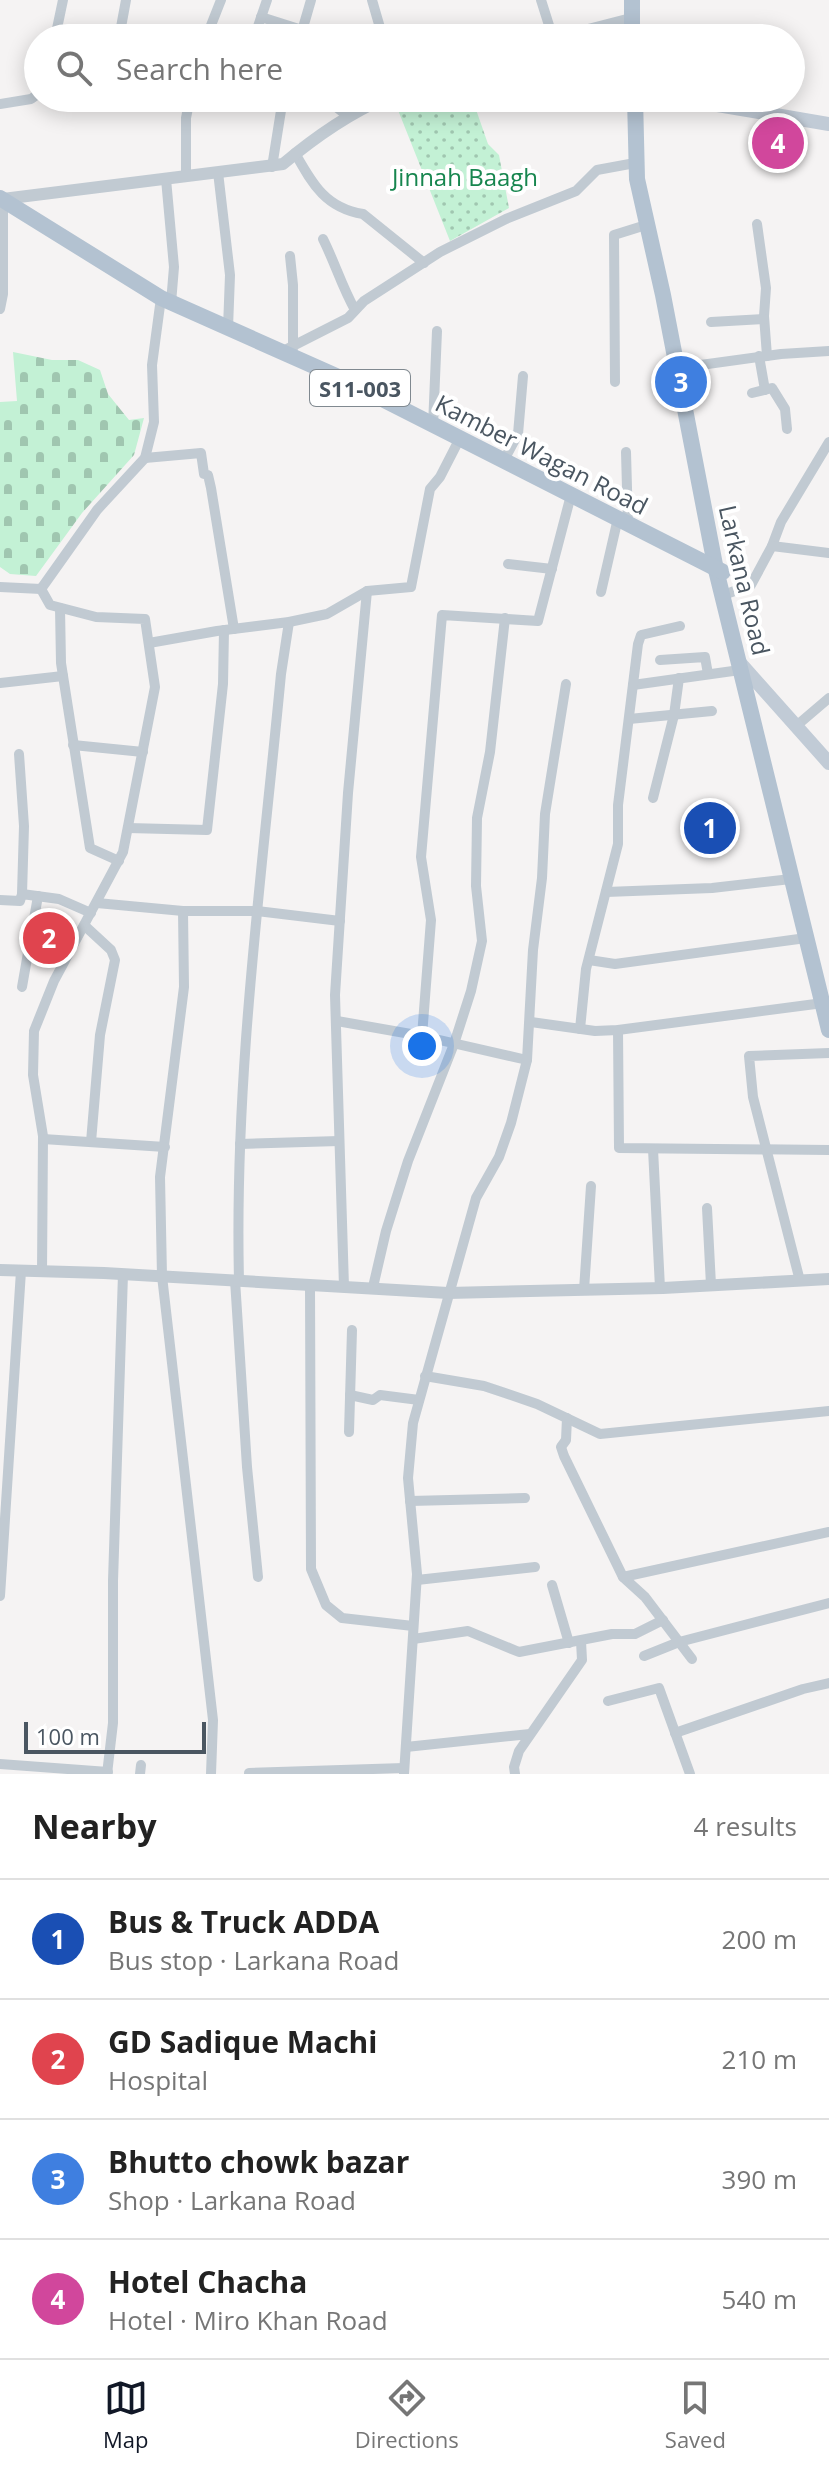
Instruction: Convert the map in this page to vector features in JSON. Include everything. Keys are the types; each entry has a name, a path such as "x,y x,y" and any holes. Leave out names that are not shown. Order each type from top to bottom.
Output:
{"main road":[{"path":"631,24 632,0"},
{"name":"Larkana Road","path":"635,112 635,163 646,225 720,571 826,995 829,1030"},
{"path":"758,112 829,124"},
{"name":"Larkana Road","path":"635,136 646,173 686,367 720,571 729,593 743,669"},
{"name":"Kamber Wagan Road","path":"2,198 166,300 288,350 720,571"},
{"path":"743,669 829,763"},
{"name":"Larkana Road","path":"780,812 791,879 806,938 826,995"}],"street":[{"path":"58,24 63,0"},
{"path":"122,24 126,0"},
{"path":"212,24 221,0"},
{"path":"259,24 267,0"},
{"path":"304,24 311,0"},
{"path":"372,0 379,24"},
{"path":"541,0 550,24"},
{"path":"261,17 277,24"},
{"path":"611,24 631,19"},
{"path":"0,104 24,100"},
{"path":"186,176 189,112"},
{"path":"272,167 281,112"},
{"path":"343,112 349,117"},
{"path":"0,309 3,294 2,198 272,167 283,164 358,112"},
{"path":"295,153 318,193 351,212 363,214 424,263"},
{"path":"288,350 348,318 364,301 424,263 506,219 576,191 597,170 635,163"},
{"path":"218,172 230,275 228,328"},
{"path":"41,589 97,510 145,458 154,422 154,332 166,300 173,239 166,179"},
{"path":"757,224 766,288 765,390"},
{"path":"615,382 614,235 646,225"},
{"path":"323,239 338,270 342,287 355,310"},
{"path":"288,350 293,285 290,256"},
{"path":"711,322 764,319"},
{"path":"433,426 437,331"},
{"path":"686,367 829,351"},
{"path":"503,462 518,434 523,376"},
{"path":"752,393 772,388 785,409 787,429"},
{"path":"149,643 327,614 367,591 411,587 430,489 440,477 459,440"},
{"path":"729,593 751,585 781,522 829,442"},
{"path":"601,592 623,521 626,452"},
{"path":"128,828 207,830 229,630 211,488 208,475 204,474 201,453 145,458"},
{"path":"422,1036 431,920 421,857 442,615 538,621 571,495"},
{"path":"772,546 829,553"},
{"path":"508,564 552,569"},
{"path":"0,587 41,589"},
{"path":"41,589 50,605 60,608 96,617 145,619 155,687 119,861 54,981 34,1031 33,1075 43,1139 42,1272"},
{"path":"344,1287 335,995 348,793 367,591"},
{"path":"60,608 63,676 90,848 119,861"},
{"path":"373,1287 386,1231 408,1161 454,1044 471,991 482,941 476,886 477,818 490,752 505,618"},
{"path":"258,1577 247,1467 237,1280 237,1204 244,1063 257,911 289,622"},
{"path":"580,1029 589,960 618,844 618,805 641,635 680,626"},
{"path":"660,660 705,657 708,674"},
{"path":"633,685 743,669"},
{"path":"0,683 63,676"},
{"path":"653,798 674,715 679,678"},
{"path":"249,1773 404,1771 417,1580 408,1478 413,1423 476,1198 499,1157 527,1060 545,814 566,684"},
{"path":"795,727 829,698"},
{"path":"629,719 712,711"},
{"path":"73,745 143,752"},
{"path":"0,900 20,901 22,894 24,826 19,754"},
{"path":"606,892 712,888 791,879"},
{"path":"22,894 59,899 91,913"},
{"path":"22,987 38,896"},
{"path":"97,903 183,911 257,911 340,921"},
{"path":"183,911 184,987 160,1177 162,1276 213,1720 211,1774"},
{"path":"85,926 111,950 115,960 100,1035 91,1142"},
{"path":"589,960 615,964 806,938"},
{"path":"531,1022 580,1029 618,1030 826,995"},
{"path":"337,1021 527,1060"},
{"path":"618,1030 619,1148 829,1150"},
{"path":"800,1281 753,1097 749,1056 829,1053"},
{"path":"43,1139 165,1147"},
{"path":"240,1144 339,1141"},
{"path":"653,1149 660,1288"},
{"path":"584,1290 591,1186"},
{"path":"707,1208 711,1285"},
{"path":"0,1270 448,1293 660,1288 829,1279"},
{"path":"0,1596 21,1271"},
{"path":"4,1767 108,1773 113,1723 113,1581 123,1274"},
{"path":"310,1285 311,1569 326,1605 342,1618 413,1626"},
{"path":"349,1432 352,1330"},
{"path":"425,1376 484,1386 537,1404 600,1434 829,1411"},
{"path":"350,1395 373,1400 380,1395 419,1400"},
{"path":"567,1418 566,1440 561,1447 564,1456 623,1577 645,1597 692,1659"},
{"path":"410,1501 525,1498"},
{"path":"623,1577 829,1532"},
{"path":"417,1580 535,1567"},
{"path":"515,1774 519,1751 582,1660 552,1585"},
{"path":"644,1656 679,1642 829,1603"},
{"path":"413,1639 468,1631 519,1652 612,1634 635,1634 663,1620"},
{"path":"675,1733 829,1683"},
{"path":"608,1701 659,1688 690,1774"},
{"path":"406,1747 530,1734"}],"green space":[{"name":"Jinnah Baagh","path":"399,112 477,112 488,144 499,155 509,208 450,241"},
{"path":"13,352 52,360 78,360 100,370 108,394 129,420 144,418 134,455 82,513 36,576 10,574 0,567 0,402 17,401"}],"place":[{"name":"Hotel Chacha","path":"778,143"},
{"name":"Bhutto chowk bazar","path":"681,382"},
{"name":"Bus & Truck ADDA","path":"710,828"},
{"name":"GD Sadique Machi","path":"49,938"}]}
